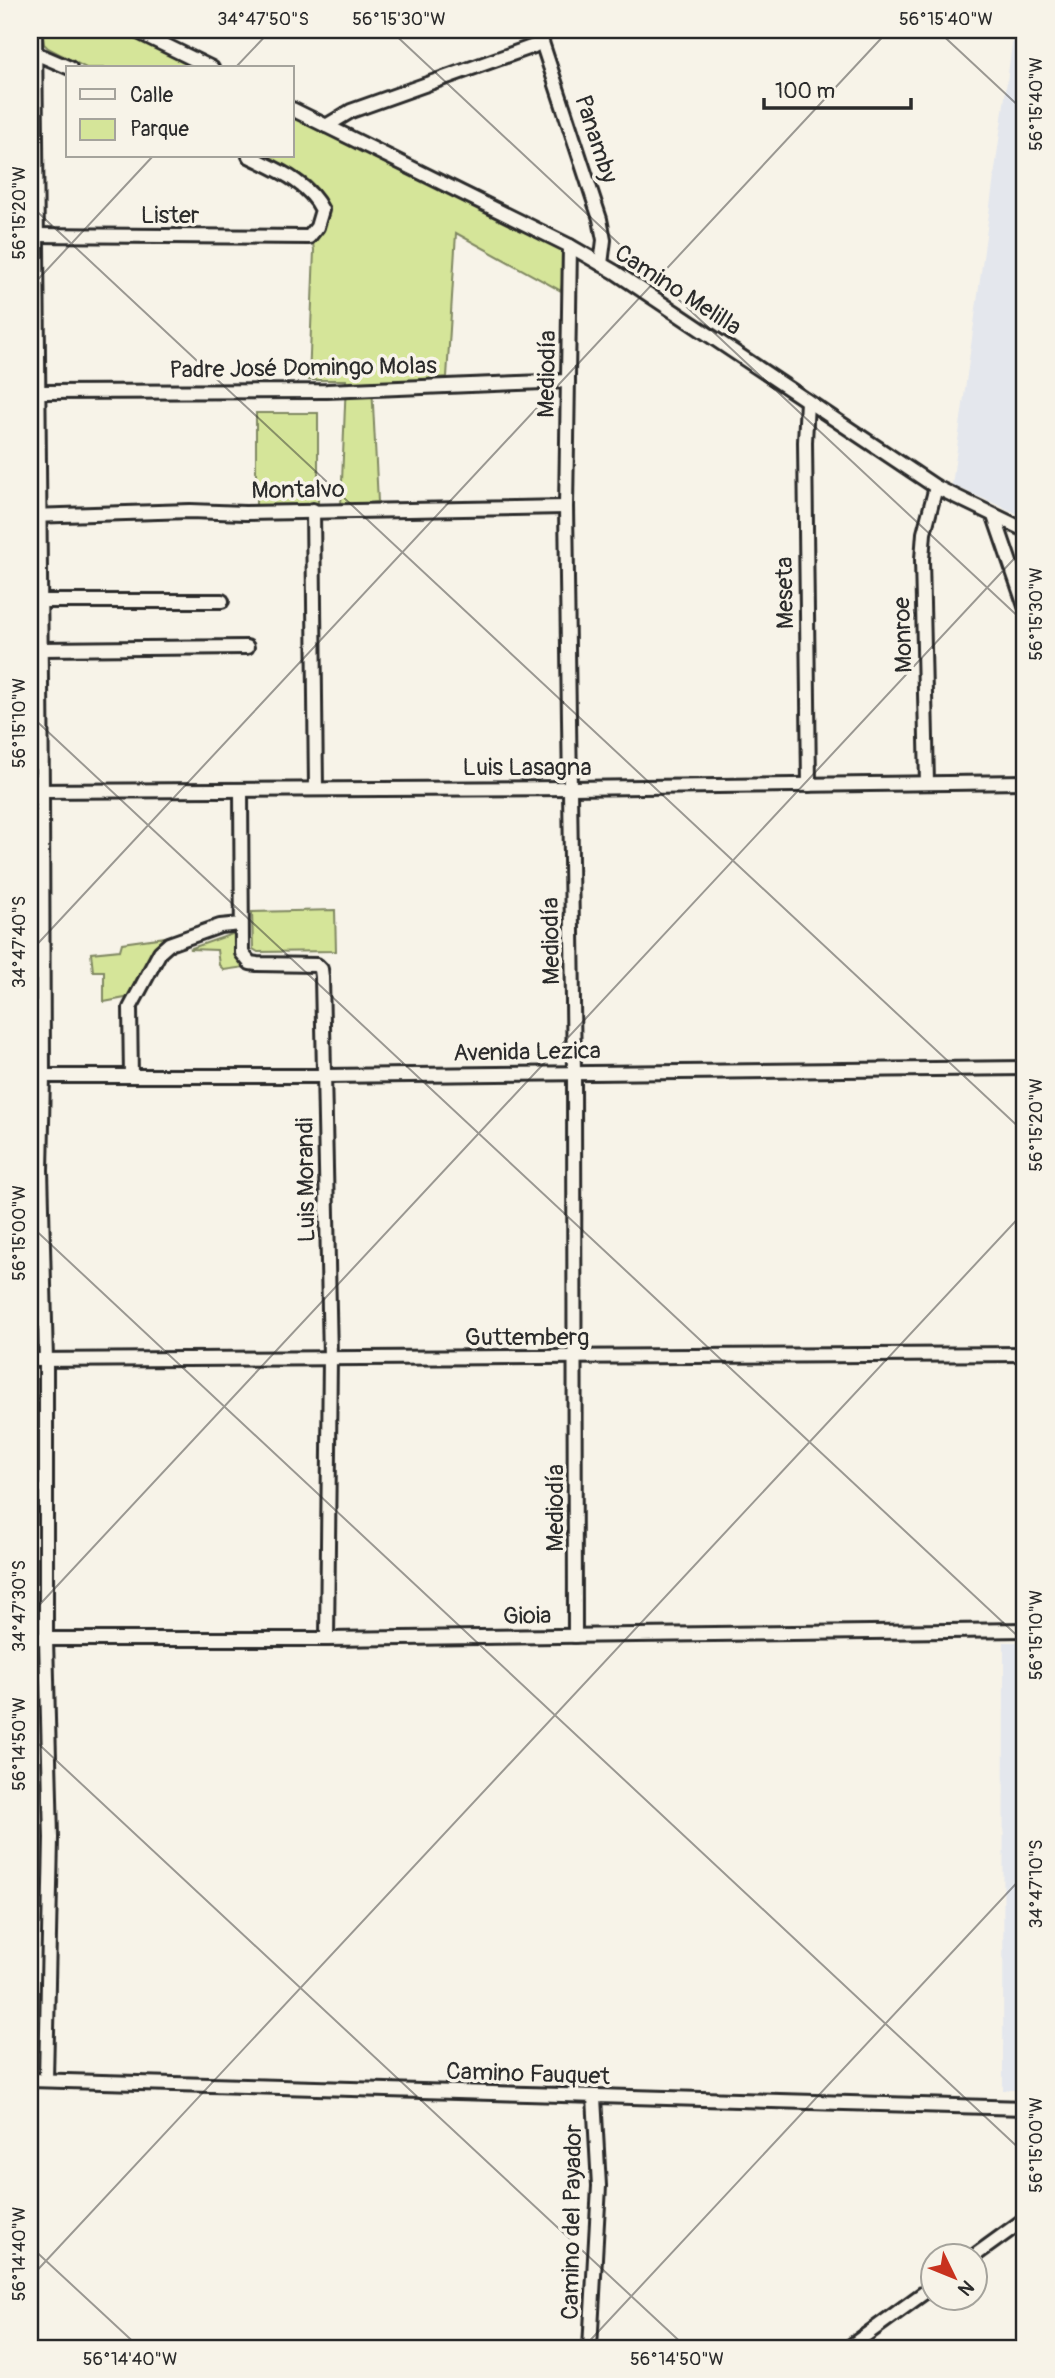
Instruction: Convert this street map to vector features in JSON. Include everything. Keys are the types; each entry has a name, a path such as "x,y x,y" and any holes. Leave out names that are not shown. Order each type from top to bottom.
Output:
{"street":[{"path":"134,30 208,66"},
{"path":"33,34 33,235 38,392 34,516 41,649 36,791 36,1076 46,1360 46,1639 51,1838 46,2080"},
{"path":"326,126 351,111 534,46 540,36"},
{"name":"Panamby","path":"540,36 600,219 604,240 601,264"},
{"path":"35,53 66,66"},
{"name":"Camino Melilla","path":"294,110 570,246 936,487 1025,530"},
{"name":"Lister","path":"33,235 309,237 317,227 321,210 315,196 306,187 253,158"},
{"name":"Mediodía","path":"570,246 566,507 574,1073 575,1636"},
{"name":"Padre José Domingo Molas","path":"38,392 327,391 568,381"},
{"name":"Meseta","path":"807,401 805,442 809,785"},
{"name":"Monroe","path":"927,783 922,559 924,533 936,487"},
{"name":"Montalvo","path":"34,516 566,507"},
{"path":"313,510 316,789"},
{"path":"994,516 1025,606"},
{"path":"40,601 222,601"},
{"path":"41,649 247,647"},
{"name":"Luis Lasagna","path":"36,791 1025,782"},
{"name":"Luis Morandi","path":"241,790 242,953 250,963 317,965 321,969 330,1357 327,1639"},
{"path":"131,1076 131,1005 160,952 169,944 220,926 241,924"},
{"name":"Avenida Lezica","path":"36,1076 325,1076 1025,1068"},
{"name":"Guttemberg","path":"30,1360 1025,1354"},
{"name":"Gioia","path":"30,1639 327,1639 1025,1630"},
{"name":"Camino Fauquet","path":"30,2080 1025,2108"},
{"name":"Camino del Payador","path":"590,2348 599,2186 594,2097"},
{"path":"988,2246 1025,2219"},
{"path":"849,2348 918,2298"}],"shaded area":[{"path":"1014,30 1025,30 1025,517 952,485"},
{"path":"1004,1642 1025,1642 1025,2090 1003,2090"}],"green space":[{"path":"42,30 128,30 199,66 82,66 44,44"},
{"path":"294,115 561,247 563,252 561,291 456,233 447,377 372,385 378,502 341,507 346,380 309,380 313,240 322,201 319,191 312,183 265,158 294,158"},
{"path":"256,413 318,413 318,505 256,505"},
{"path":"335,910 336,951 258,952 253,949 252,912"},
{"path":"238,932 245,967 224,970 219,965 217,950 189,949"},
{"path":"165,937 130,997 104,1002 104,971 93,971 91,953 120,950 122,943"}]}
